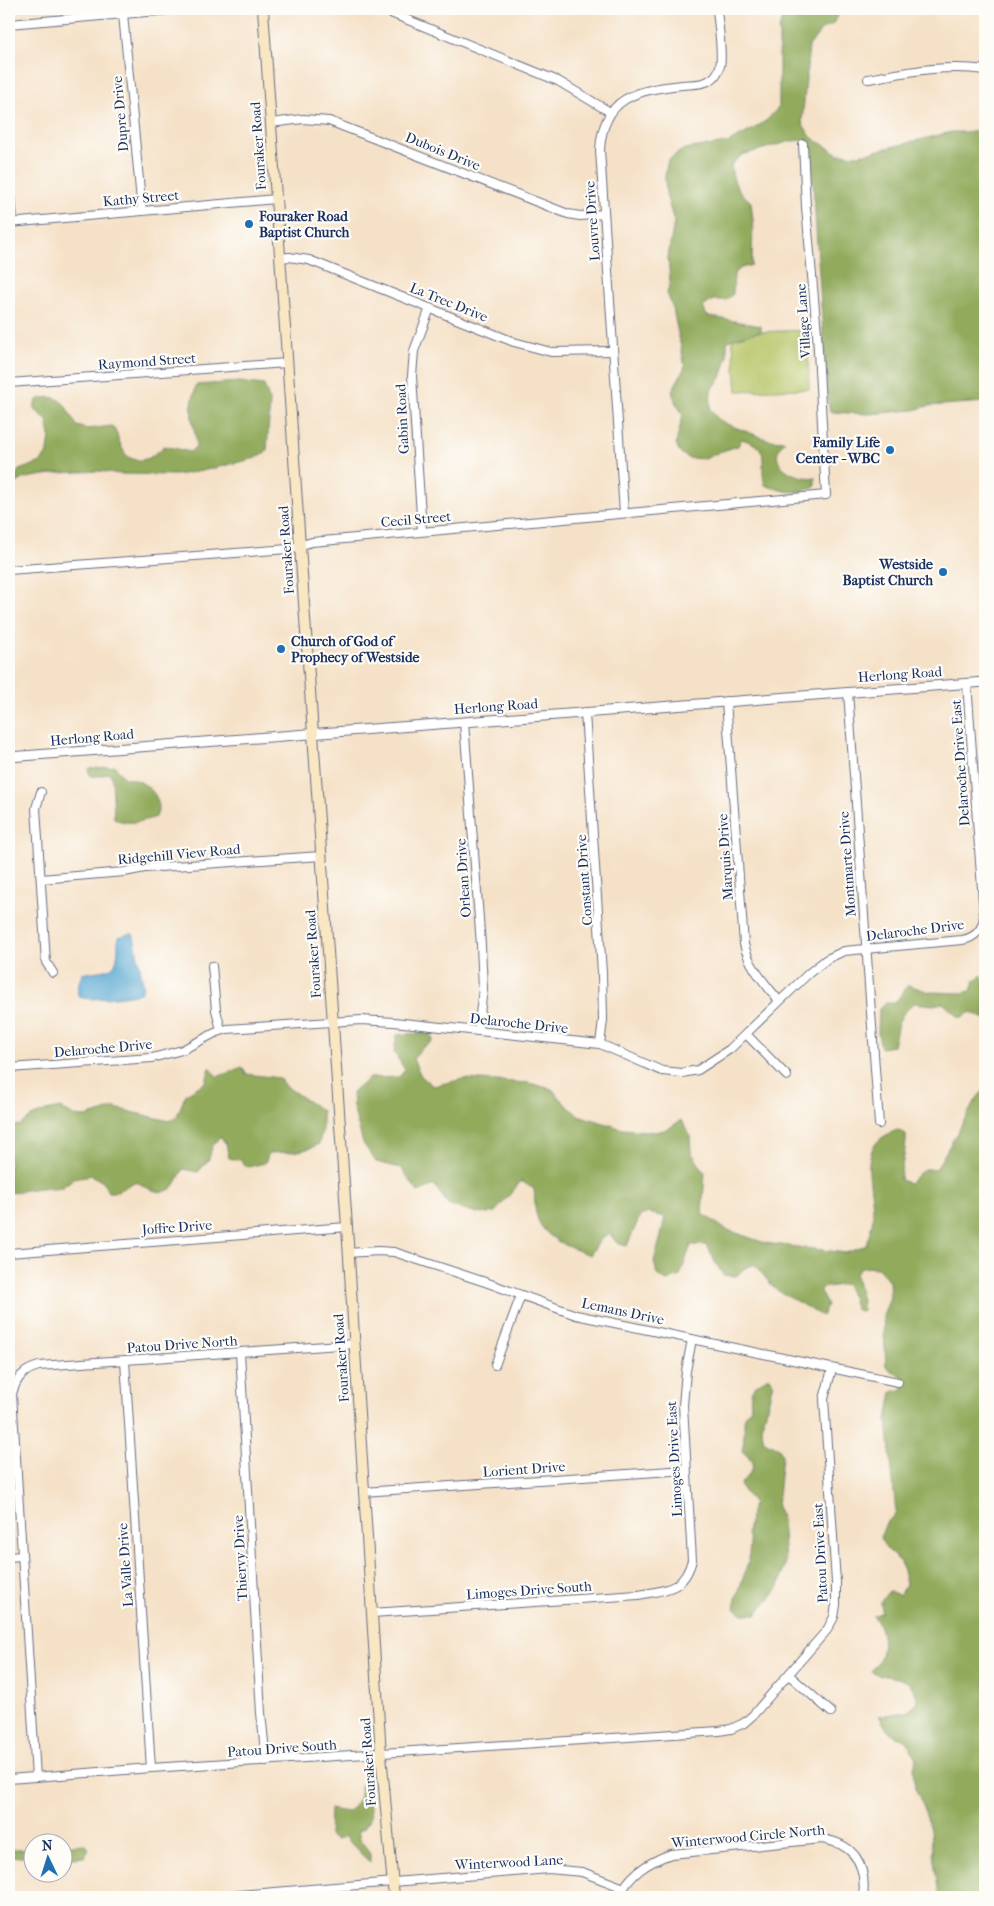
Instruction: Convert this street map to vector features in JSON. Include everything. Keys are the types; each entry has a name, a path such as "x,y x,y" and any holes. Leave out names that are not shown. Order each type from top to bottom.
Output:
{"main road":[{"name":"Fouraker Road","path":"263,9 347,1227 381,1754 394,1897"}],"street":[{"path":"9,24 181,9"},
{"path":"381,9 558,81 610,112 619,102 644,90 708,82 716,75 720,66 717,9"},
{"name":"Dupre Drive","path":"123,14 142,211"},
{"path":"868,79 935,68 952,67 985,70"},
{"name":"Louvre Drive","path":"610,112 604,123 600,138 624,513"},
{"name":"Dubois Drive","path":"271,123 303,119 329,121 568,214 580,216 604,214"},
{"name":"Village Lane","path":"803,144 806,207 817,333 826,495"},
{"path":"9,168 11,222"},
{"name":"Kathy Street","path":"11,222 276,199"},
{"name":"La Trec Drive","path":"280,258 292,257 309,260 514,342 544,350 570,352 613,351"},
{"name":"Gabin Road","path":"422,531 412,376 414,351 430,308"},
{"name":"Raymond Street","path":"9,383 287,363"},
{"name":"Cecil Street","path":"9,570 288,549 312,542 826,495"},
{"name":"Herlong Road","path":"9,757 985,682"},
{"name":"Delaroche Drive East","path":"967,683 984,916 979,930"},
{"name":"Montmarte Drive","path":"848,692 879,1124"},
{"name":"Marquis Drive","path":"726,701 744,944 754,970 779,1001"},
{"name":"Constant Drive","path":"585,713 602,973 603,1020 600,1044"},
{"name":"Orlean Drive","path":"464,722 483,989 478,1031"},
{"path":"41,792 36,808 40,879 46,962 53,973"},
{"name":"Ridgehill View Road","path":"40,879 124,872 145,868 321,856"},
{"name":"Delaroche Drive","path":"9,1068 152,1058 182,1050 221,1030 361,1020 600,1044 662,1071 682,1073 704,1067 730,1049 809,973 827,959 844,951 968,939 979,930"},
{"path":"212,966 216,1010 221,1030"},
{"path":"746,1034 787,1076"},
{"name":"Joffre Drive","path":"9,1253 347,1227"},
{"name":"Lemans Drive","path":"348,1253 394,1252 576,1315 898,1382"},
{"path":"496,1365 521,1295"},
{"name":"Limoges Drive East","path":"684,1578 692,1560 683,1405 686,1371 692,1339"},
{"name":"Patou Drive North","path":"21,1556 12,1394 17,1380 24,1372 39,1366 354,1344"},
{"name":"Thiervy Drive","path":"240,1352 261,1713 266,1761"},
{"name":"La Valle Drive","path":"125,1360 151,1768"},
{"name":"Patou Drive East","path":"707,1732 732,1729 744,1723 827,1630 834,1617 836,1605 824,1399 832,1369"},
{"name":"Lorient Drive","path":"363,1492 686,1470"},
{"path":"9,1557 21,1556 36,1777"},
{"name":"Limoges Drive South","path":"372,1613 638,1594 669,1590 684,1578"},
{"path":"788,1675 831,1712"},
{"name":"Patou Drive South","path":"9,1779 707,1732"},
{"name":"Winterwood Circle North","path":"619,1897 639,1870 657,1859 671,1854 822,1839 842,1845 852,1852 861,1865 865,1881 863,1897"},
{"name":"Winterwood Lane","path":"216,1897 549,1869 582,1872 624,1888"}],"green space":[{"path":"784,9 844,9 832,25 822,29 809,46 802,123 811,137 838,154 859,155 951,132 985,132 985,402 928,406 914,410 868,414 830,412 827,396 813,182 808,147 803,140 791,141 742,155 731,165 736,186 751,202 753,220 752,265 741,268 734,274 733,294 726,300 713,300 703,307 707,316 761,326 761,331 727,342 727,358 721,378 711,390 710,409 718,419 729,425 769,440 785,441 778,451 780,463 784,468 796,475 815,477 815,487 796,492 784,491 765,485 761,451 758,446 741,439 738,446 705,459 688,458 679,452 676,443 683,414 676,404 672,391 685,367 673,309 667,293 670,282 668,257 674,222 666,194 665,175 668,160 684,149 727,143 767,120 779,107 779,30"},
{"path":"873,9 979,9 881,12"},
{"path":"808,330 809,389 737,391 732,333"},
{"path":"239,382 264,385 270,402 267,451 256,458 176,475 119,474 100,471 59,473 25,478 13,485 9,484 9,478 15,478 19,470 41,462 48,451 50,436 47,420 33,408 37,400 53,397 58,399 63,403 77,426 88,429 112,426 125,453 129,457 141,460 150,458 165,446 190,452 196,446 192,422 192,401 196,385"},
{"path":"115,766 124,778 138,781 151,790 158,802 156,817 129,822 114,818 112,776 108,773 100,776 90,776 88,769"},
{"path":"982,975 985,985 985,1019 971,1012 960,1018 943,1003 933,1005 914,1003 903,1014 898,1023 893,1046 881,1048 878,1033 879,1009 885,1003 895,1003 908,985 930,992 962,993 971,991 974,981"},
{"path":"431,1034 433,1041 422,1048 413,1059 421,1076 433,1086 464,1079 529,1083 552,1089 578,1115 623,1129 656,1132 668,1129 681,1120 690,1135 691,1152 705,1173 702,1213 725,1229 765,1243 846,1253 866,1245 871,1230 873,1214 869,1164 876,1144 884,1136 898,1130 906,1134 906,1146 900,1180 909,1183 924,1169 936,1169 977,1098 985,1089 985,1897 939,1897 930,1830 924,1808 915,1788 913,1771 917,1758 906,1741 888,1731 879,1716 906,1712 918,1702 915,1692 912,1686 901,1679 871,1672 880,1658 882,1647 881,1630 873,1616 882,1612 881,1601 889,1591 899,1595 906,1584 901,1562 887,1550 880,1538 885,1525 896,1513 887,1419 892,1392 903,1389 904,1377 886,1366 883,1316 890,1297 889,1281 879,1268 861,1267 855,1274 862,1300 862,1312 855,1309 852,1296 845,1284 822,1288 820,1292 827,1305 822,1316 775,1289 754,1264 745,1268 736,1276 723,1275 707,1245 691,1245 680,1276 667,1281 657,1275 654,1261 665,1217 648,1213 640,1216 627,1246 617,1243 609,1233 601,1239 590,1255 565,1245 543,1229 536,1213 534,1189 521,1181 495,1212 481,1214 449,1205 434,1185 418,1192 401,1168 376,1162 363,1143 353,1107 352,1093 369,1078 399,1077 405,1070 394,1052 397,1035"},
{"path":"210,1067 217,1077 242,1067 246,1074 279,1078 284,1085 322,1111 322,1131 319,1144 301,1151 269,1153 265,1163 248,1167 240,1160 229,1158 226,1144 220,1136 212,1147 209,1159 198,1172 183,1169 173,1187 169,1190 154,1191 136,1181 116,1192 108,1192 103,1182 91,1175 74,1178 61,1188 39,1188 9,1193 9,1127 21,1125 31,1117 60,1108 74,1116 86,1117 115,1108 169,1121 177,1116 186,1094 206,1082"},
{"path":"769,1377 773,1382 761,1427 764,1441 779,1448 782,1455 777,1507 782,1519 785,1563 779,1587 756,1614 743,1614 735,1608 736,1599 748,1563 750,1545 747,1533 753,1503 740,1485 752,1470 753,1461 742,1451 744,1420 751,1408 751,1392 755,1386"},
{"path":"364,1783 367,1784 371,1817 363,1829 358,1831 361,1841 370,1853 370,1863 345,1837 337,1840 329,1836 330,1809 347,1812 351,1809 358,1801 360,1786"},
{"path":"86,1844 89,1850 84,1857 72,1858 72,1845"},
{"path":"9,1847 15,1850 22,1850 22,1857 9,1856"}],"water":[{"path":"133,934 134,936 143,983 142,992 97,999 79,996 78,989 82,974 111,968 117,959 119,937"}],"place":[{"name":"Fouraker Road Baptist Church","path":"249,224"},
{"name":"Family Life Center - WBC","path":"890,450"},
{"name":"Westside Baptist Church","path":"943,572"},
{"name":"Church of God of Prophecy of Westside","path":"281,649"}]}
